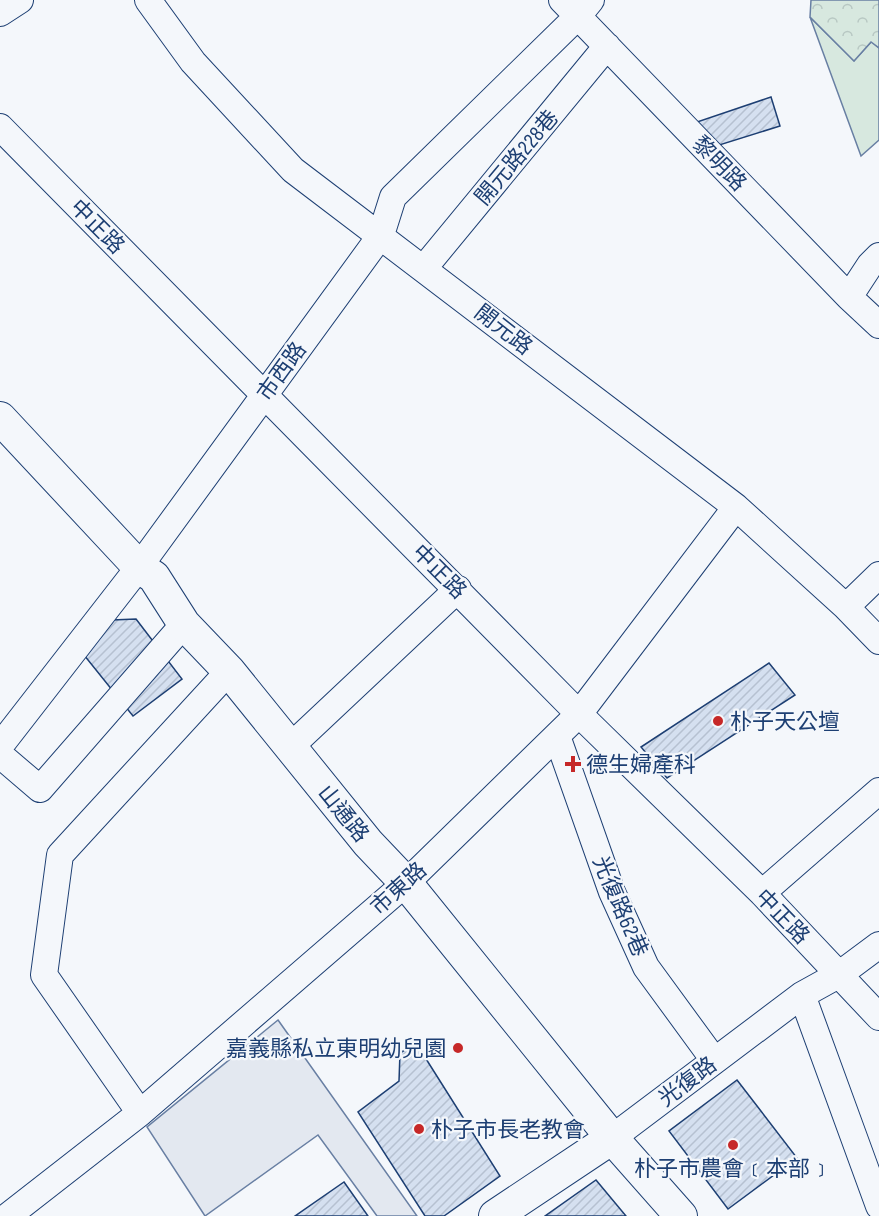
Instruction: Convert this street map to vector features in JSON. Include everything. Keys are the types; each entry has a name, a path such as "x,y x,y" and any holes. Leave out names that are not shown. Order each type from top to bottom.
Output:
{"main road":[{"name":"山通路","path":"0,418 139,567 154,577 184,624 229,671 368,843 406,883 612,1138 681,1216"},
{"name":"光復路","path":"495,1216 612,1138"}],"street":[{"path":"0,13 20,0"},
{"name":"開元路","path":"148,0 194,62 293,170 736,507 846,607 879,641"},
{"name":"市西路","path":"0,746 139,567 381,235 393,197 577,5"},
{"name":"黎明路","path":"577,5 607,46 849,297 879,325"},
{"name":"開元路228巷","path":"424,268 607,46"},
{"name":"中正路","path":"0,127 579,714 762,893 879,1017"},
{"path":"849,297 879,255"},
{"name":"市東路","path":"8,1216 140,1113 406,883 557,736 579,714 736,507"},
{"path":"846,607 879,574"},
{"path":"290,747 458,589"},
{"path":"0,755 40,789 184,624"},
{"path":"140,1113 44,975 60,855 229,671"},
{"name":"光復路62巷","path":"557,736 612,892 646,967 714,1060"},
{"path":"762,893 879,791"},
{"name":"光復路","path":"612,1138 802,994 840,974 879,945"},
{"path":"802,994 879,1206"}],"green space":[{"path":"811,0 879,0 879,48 871,42 854,61 810,17"},
{"path":"810,17 854,61 872,41 879,48 879,140 861,156"}],"shaded area":[{"path":"278,1020 417,1216 377,1216 318,1135 205,1216 147,1127"}],"building":[{"path":"771,97 780,126 713,147 691,124"},
{"path":"136,619 182,679 133,716 84,655 112,620"},
{"name":"朴子天公壇","path":"769,663 795,695 667,778 641,747"},
{"name":"朴子市長老教會","path":"416,1043 500,1176 444,1216 425,1216 358,1112 399,1081 400,1053"},
{"name":"朴子市農會﹝本部﹞","path":"737,1080 797,1158 728,1209 669,1131"},
{"path":"596,1180 626,1216 545,1216"},
{"path":"344,1182 368,1216 295,1216"}],"place":[{"name":"朴子天公壇","path":"718,721"},
{"name":"德生婦產科","path":"573,764"},
{"name":"嘉義縣私立東明幼兒園","path":"458,1048"},
{"name":"朴子市長老教會","path":"419,1129"},
{"name":"朴子市農會﹝本部﹞","path":"733,1145"}]}
